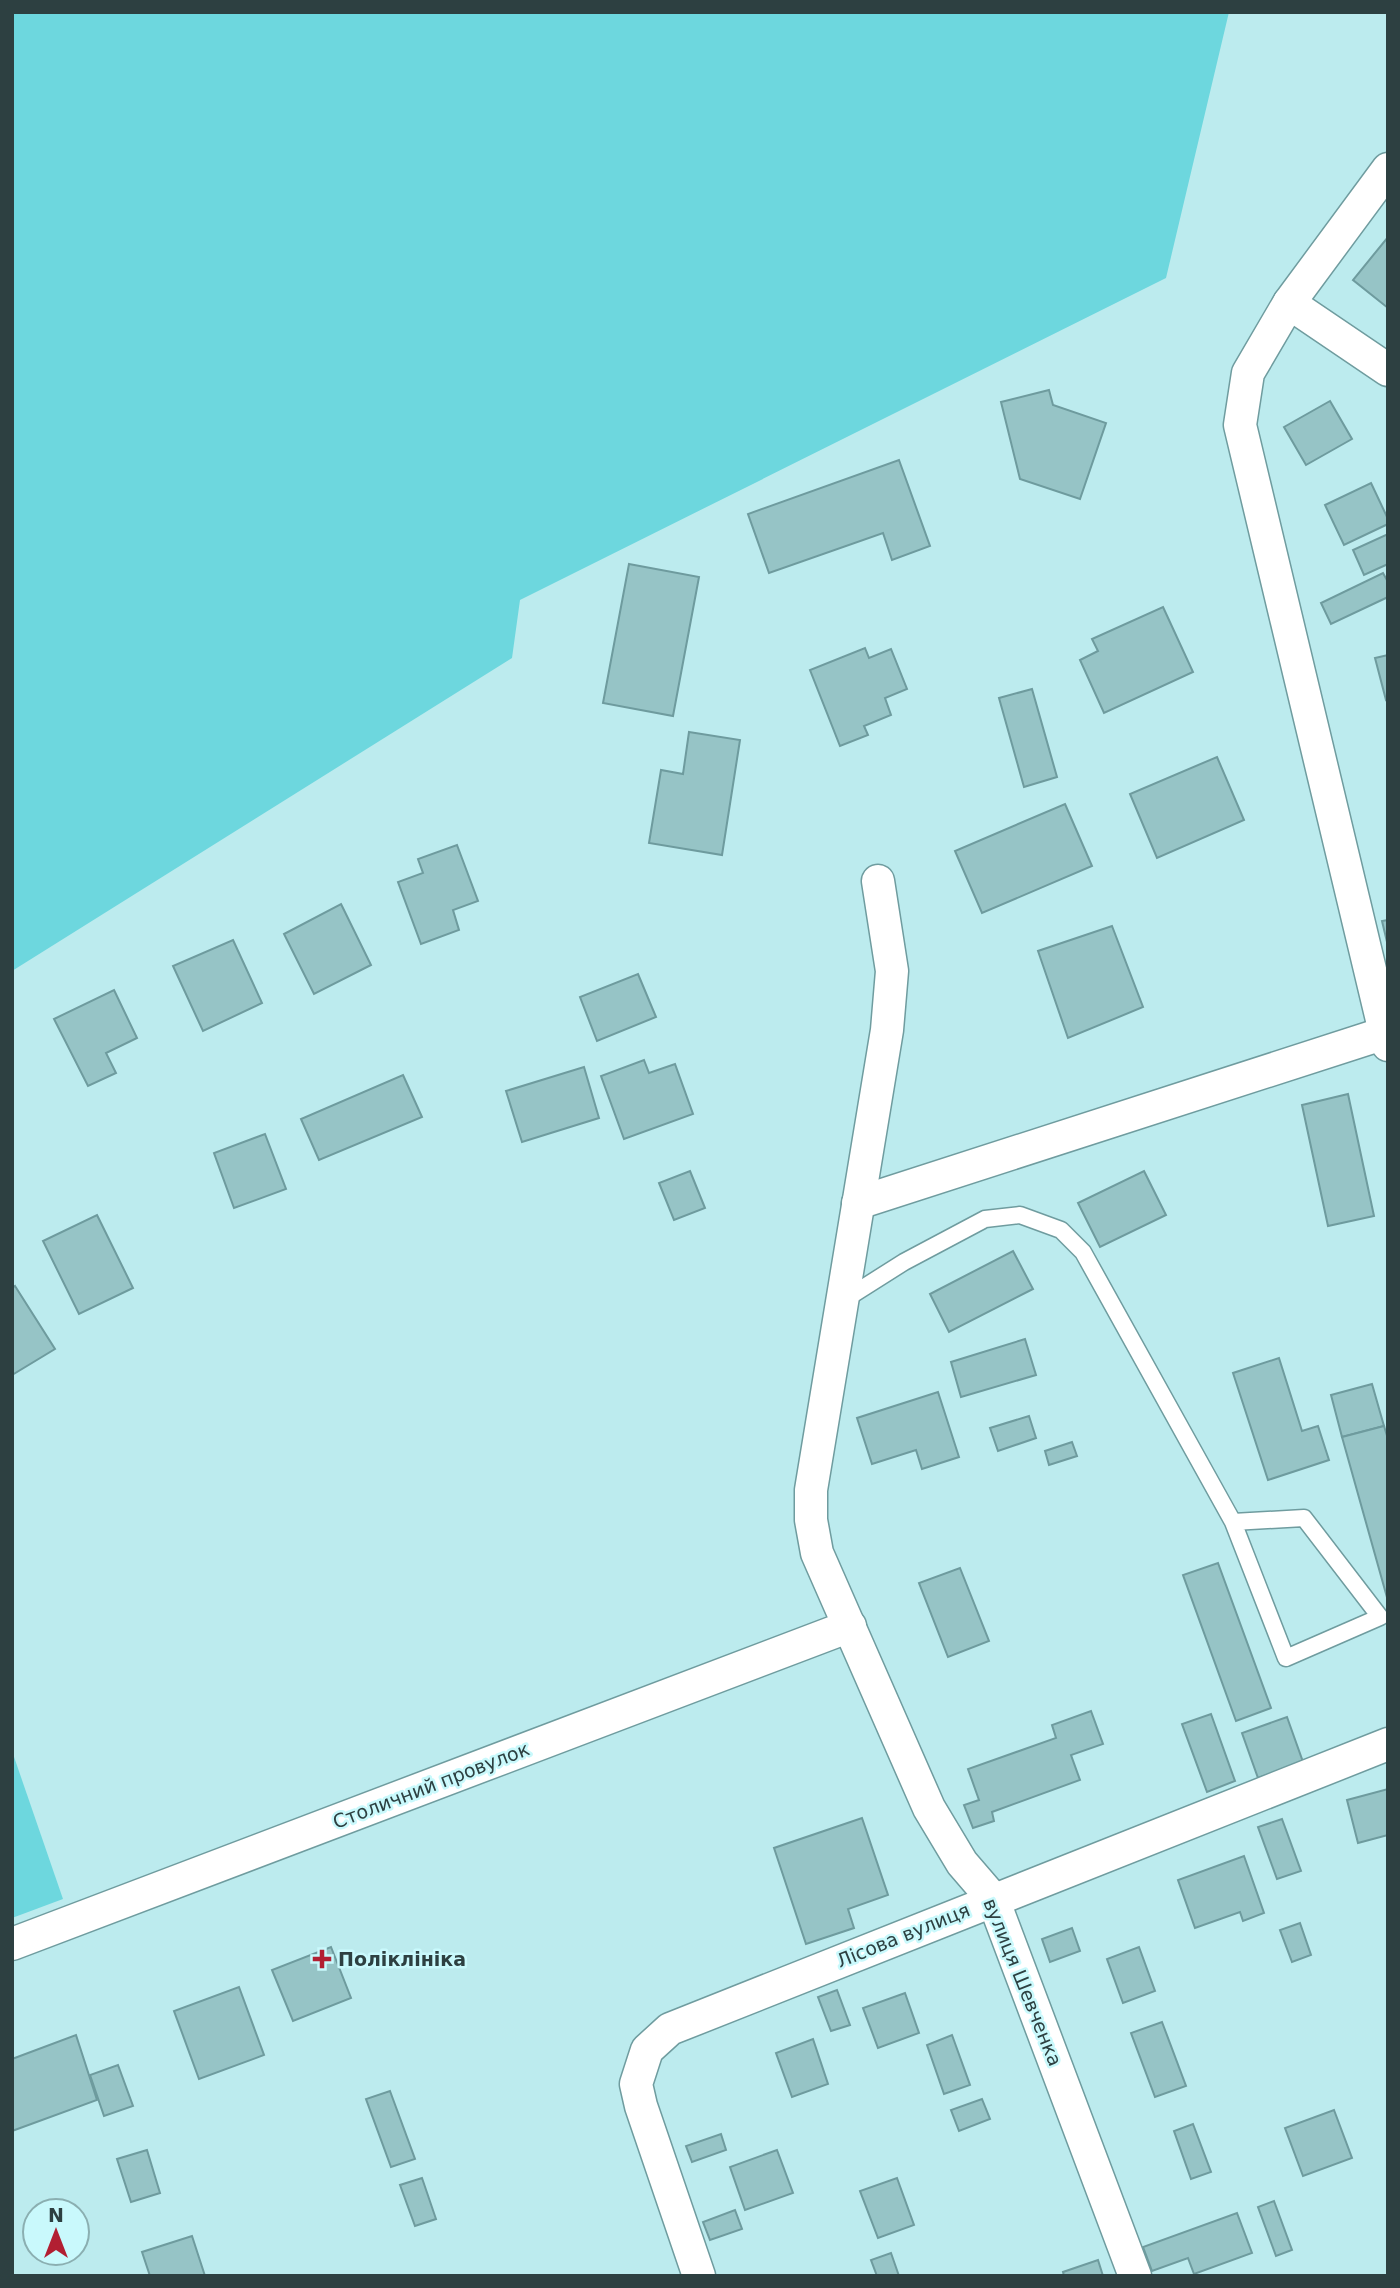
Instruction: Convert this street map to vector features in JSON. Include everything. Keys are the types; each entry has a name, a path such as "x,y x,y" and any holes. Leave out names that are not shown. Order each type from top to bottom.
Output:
{"street":[{"path":"858,1203 1386,1039 1240,425 1248,373 1289,303 1388,169"},
{"path":"1289,303 1388,370"},
{"name":"вулиця Шевченка","path":"878,881 892,971 887,1030 811,1490 817,1553 929,1808 962,1863 993,1899 1135,2276"},
{"name":"Столичний провулок","path":"12,1944 850,1626"},
{"name":"Лісова вулиця","path":"699,2276 640,2106 636,2084 647,2050 670,2029 1388,1744"}],"lane":[{"path":"842,1302 904,1262 985,1219 1020,1215 1060,1230 1083,1252 1233,1522 1286,1658 1380,1617 1304,1518 1233,1522"}],"shaded area":[{"path":"12,12 1229,12 1166,278 520,600 512,658 12,971"},
{"path":"12,1751 63,1899 12,1918"}],"building":[{"path":"1388,237 1388,308 1353,280"},
{"path":"1049,390 1053,405 1106,423 1080,499 1020,479 1001,402"},
{"path":"1330,401 1352,439 1306,465 1284,427"},
{"path":"899,460 930,546 892,560 883,533 769,573 748,514"},
{"path":"1371,483 1388,524 1344,545 1325,505"},
{"path":"1388,534 1388,564 1364,575 1353,550"},
{"path":"629,564 699,577 673,716 603,703"},
{"path":"1383,573 1388,582 1388,597 1331,624 1321,603"},
{"path":"1163,607 1193,672 1104,713 1080,660 1098,651 1092,639"},
{"path":"865,648 869,658 891,649 907,689 885,698 891,715 864,726 868,735 840,746 810,670"},
{"path":"1388,655 1388,699 1386,700 1375,658"},
{"path":"1032,689 1057,777 1024,787 999,698"},
{"path":"689,732 740,740 722,855 649,843 661,770 683,774"},
{"path":"1217,757 1244,820 1157,858 1130,794"},
{"path":"1065,804 1092,866 982,913 955,851"},
{"path":"457,845 478,901 453,910 459,930 421,944 398,882 423,873 418,859"},
{"path":"341,904 371,965 314,994 284,934"},
{"path":"1388,920 1388,942 1387,942 1382,921"},
{"path":"1112,926 1143,1007 1068,1038 1038,951"},
{"path":"233,940 262,1003 203,1031 173,966"},
{"path":"638,974 656,1017 597,1041 580,997"},
{"path":"114,990 137,1038 106,1053 116,1073 88,1086 54,1019"},
{"path":"644,1060 649,1073 675,1064 693,1114 624,1139 601,1076"},
{"path":"584,1067 599,1118 522,1142 506,1091"},
{"path":"403,1075 422,1117 319,1160 301,1119"},
{"path":"1348,1094 1374,1216 1328,1226 1302,1105"},
{"path":"265,1134 286,1189 234,1208 214,1153"},
{"path":"690,1171 705,1208 674,1220 659,1183"},
{"path":"1144,1171 1166,1215 1100,1247 1078,1203"},
{"path":"97,1215 133,1288 79,1314 43,1241"},
{"path":"1013,1251 1033,1289 949,1332 930,1294"},
{"path":"15,1286 55,1349 12,1375 12,1288"},
{"path":"1025,1339 1036,1375 961,1397 951,1362"},
{"path":"1279,1358 1302,1431 1318,1426 1329,1460 1268,1480 1233,1373"},
{"path":"1372,1384 1384,1426 1342,1437 1331,1395"},
{"path":"938,1392 959,1457 922,1469 916,1450 872,1464 857,1418"},
{"path":"1029,1416 1036,1438 998,1451 990,1428"},
{"path":"1384,1426 1388,1439 1388,1601 1342,1437"},
{"path":"1072,1442 1077,1456 1049,1465 1045,1451"},
{"path":"1218,1563 1271,1708 1236,1721 1183,1575"},
{"path":"960,1568 989,1641 948,1657 919,1583"},
{"path":"1091,1711 1103,1744 1071,1755 1080,1780 992,1812 994,1821 973,1828 964,1805 979,1800 968,1769 1056,1738 1052,1725"},
{"path":"1211,1714 1235,1781 1207,1792 1182,1724"},
{"path":"1287,1717 1303,1762 1258,1778 1242,1733"},
{"path":"1388,1789 1388,1835 1358,1843 1347,1800"},
{"path":"862,1818 888,1895 848,1909 854,1928 806,1944 774,1848"},
{"path":"1282,1819 1301,1871 1277,1879 1258,1827"},
{"path":"1244,1856 1264,1913 1243,1921 1240,1912 1195,1928 1178,1880"},
{"path":"1300,1923 1311,1955 1292,1962 1280,1930"},
{"path":"1072,1928 1080,1951 1050,1962 1042,1939"},
{"path":"331,1947 351,1998 293,2021 272,1970"},
{"path":"1139,1947 1155,1991 1123,2003 1107,1959"},
{"path":"239,1987 264,2055 199,2079 174,2011"},
{"path":"837,1990 850,2025 831,2031 818,1997"},
{"path":"905,1993 919,2033 878,2048 863,2008"},
{"path":"1162,2022 1186,2086 1155,2097 1131,2033"},
{"path":"76,2035 97,2100 12,2131 12,2059"},
{"path":"952,2035 970,2085 944,2094 927,2045"},
{"path":"813,2039 828,2084 792,2097 776,2053"},
{"path":"118,2065 133,2106 104,2116 90,2075"},
{"path":"390,2091 415,2159 391,2167 366,2099"},
{"path":"982,2099 990,2119 959,2131 951,2110"},
{"path":"1334,2110 1352,2158 1303,2176 1285,2128"},
{"path":"1193,2124 1211,2172 1191,2179 1174,2131"},
{"path":"721,2134 726,2150 692,2162 686,2146"},
{"path":"147,2150 160,2193 131,2202 117,2159"},
{"path":"777,2150 793,2193 745,2210 730,2167"},
{"path":"422,2178 436,2219 415,2226 400,2185"},
{"path":"897,2178 914,2225 878,2238 860,2191"},
{"path":"1274,2201 1292,2250 1276,2256 1258,2207"},
{"path":"735,2210 742,2229 710,2240 703,2222"},
{"path":"1237,2213 1252,2253 1194,2274 1188,2258 1152,2271 1143,2247"},
{"path":"192,2236 205,2276 150,2276 142,2252"},
{"path":"891,2253 899,2276 877,2276 871,2260"},
{"path":"1098,2260 1103,2276 1064,2276 1063,2272"}],"place":[{"name":"Поліклініка","path":"322,1959"}]}
